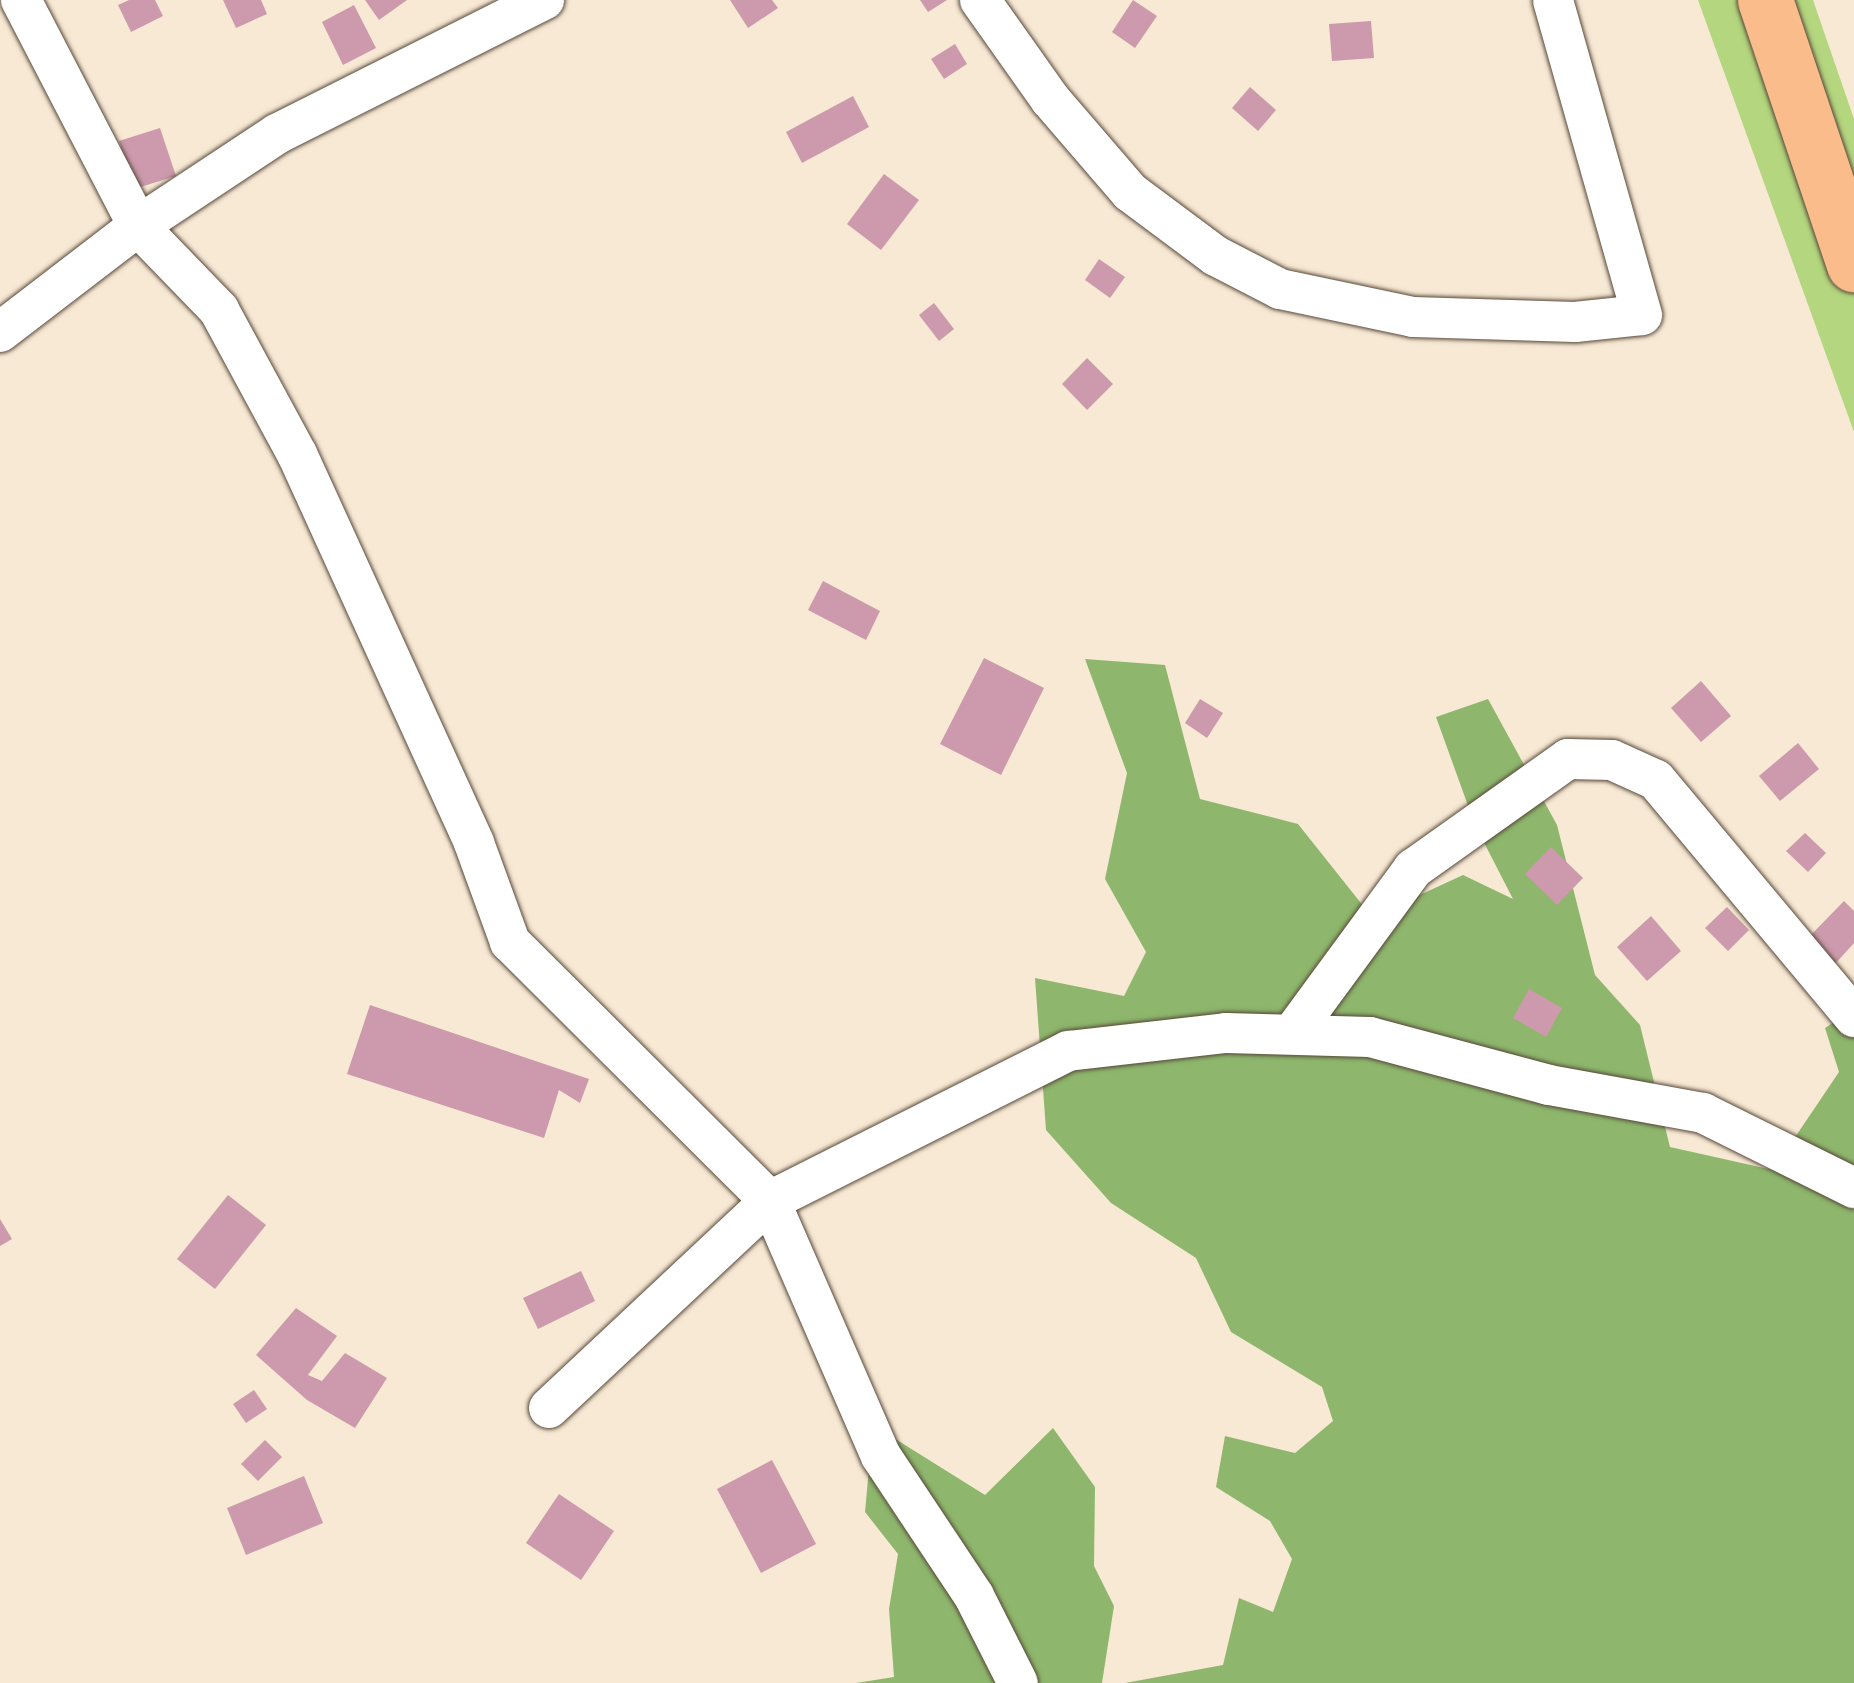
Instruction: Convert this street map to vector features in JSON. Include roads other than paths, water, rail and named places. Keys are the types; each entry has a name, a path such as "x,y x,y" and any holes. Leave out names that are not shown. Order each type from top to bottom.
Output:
{"highway":[{"path":"1765,0 1854,264"}],"street":[{"path":"21,0 138,226 219,310 298,454 474,843 510,942 770,1201 881,1456 974,1596 1018,1683"},
{"path":"0,332 138,226 278,134 544,0"},
{"path":"980,0 1050,99 1130,192 1216,256 1280,289 1413,318 1575,322 1642,315 1553,0"},
{"path":"1292,1034 1413,870 1568,759 1612,760 1656,780 1854,1018"},
{"path":"549,1408 770,1201 1068,1052 1226,1033 1370,1037 1549,1085 1703,1113 1854,1188"}]}
